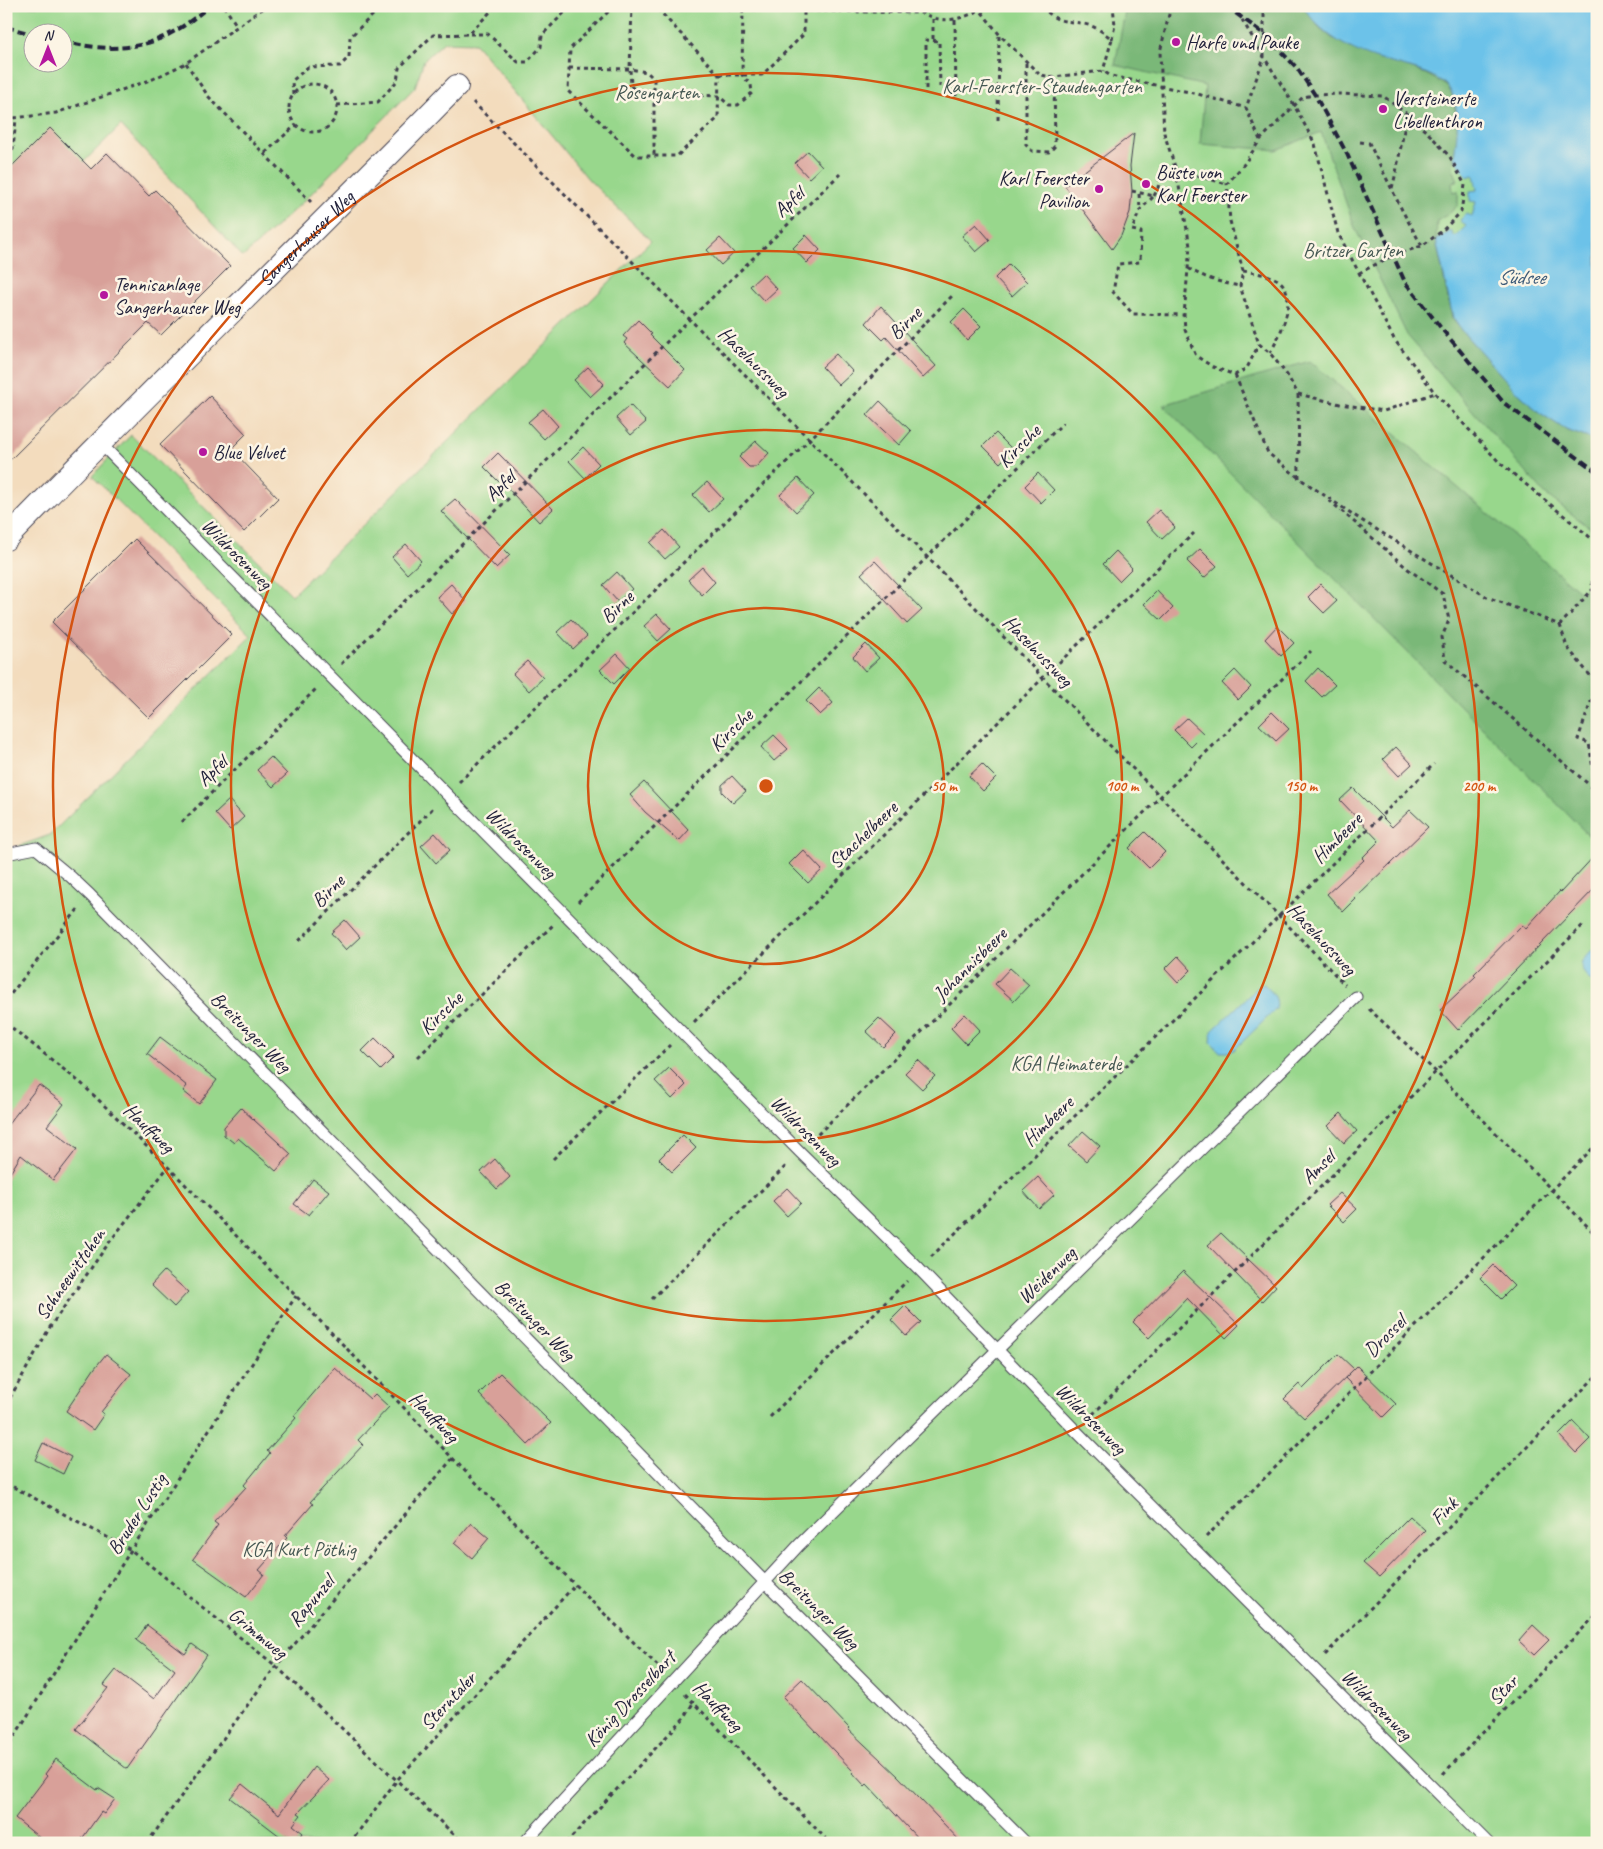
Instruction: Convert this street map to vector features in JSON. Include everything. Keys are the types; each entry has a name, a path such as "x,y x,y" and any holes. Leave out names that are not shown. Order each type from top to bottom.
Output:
{"street":[{"name":"Sangerhauser Weg","path":"6,539 457,86"}],"lane":[{"name":"Wildrosenweg","path":"100,443 800,1152 919,1269 1076,1431 1488,1843"},
{"name":"Breitunger Weg","path":"6,854 36,848 90,895 764,1581 1026,1843"},
{"name":"Weidenweg","path":"764,1581 798,1545 1356,997"},
{"name":"König Drosselbart","path":"524,1843 764,1581"}],"path":[{"path":"224,6 238,26"},
{"path":"6,119 56,113 153,79 186,64 266,6"},
{"path":"293,95 305,86 321,86 333,94 337,105 336,117 326,128 310,132 296,125 290,111 293,95 292,81 308,67 340,66 350,57 350,37 377,11 402,9 405,6"},
{"path":"469,34 496,6"},
{"path":"337,105 378,102 397,81 399,68 433,35 488,34 518,62 527,62 541,47 542,35 571,6"},
{"path":"614,6 570,49 568,91 636,156 677,156 718,118 719,74"},
{"path":"632,6 630,69 631,86 637,93 718,96 729,105 738,105 752,93 751,85 742,75 743,8"},
{"path":"655,6 719,74 742,75 762,75 804,34 804,6"},
{"path":"721,6 724,10 743,8 923,13 933,19 955,20 987,6"},
{"path":"977,6 999,34 1040,75 1054,77 1103,71 1111,76 1194,93 1246,108"},
{"path":"1042,6 1055,18 1066,23 1084,23 1095,27 1112,39"},
{"path":"1103,71 1115,25 1113,6"},
{"path":"1171,6 1160,52 1164,133 1176,170 1190,246 1184,315 1185,330 1196,356 1213,366 1235,375 1268,453 1298,478 1361,520 1487,597 1560,625"},
{"path":"1234,6 1294,105 1314,144 1338,233 1394,339 1435,393 1500,463 1595,542 1592,590"},
{"path":"1260,140 1246,108 1264,58 1264,6"},
{"path":"933,19 933,40"},
{"path":"955,20 956,99"},
{"path":"998,120 999,34"},
{"path":"926,89 926,40 939,41 940,88"},
{"path":"1026,63 1026,145 1032,151 1049,152 1055,146 1054,77"},
{"path":"186,64 208,96 307,198"},
{"path":"569,68 630,69 647,72 654,79 654,156"},
{"name":"Haselnussweg","path":"457,86 928,558 1356,997 1435,1071 1597,1236"},
{"path":"1298,478 1298,394 1287,375 1270,353 1259,344 1240,286 1243,271 1230,221 1226,184 1245,163 1260,140 1303,97 1315,95 1383,96 1407,114 1431,136 1450,158 1465,185 1460,212 1442,231 1422,246 1394,256 1359,273"},
{"path":"1391,188 1396,173 1407,114"},
{"path":"6,155 13,149 16,119"},
{"path":"265,153 296,125"},
{"path":"1360,142 1369,143 1422,246"},
{"path":"1184,315 1133,314 1112,292 1118,264 1140,262 1141,232 1132,230 1140,210 1154,196 1158,188 1161,170 1176,170 1226,184"},
{"name":"Apfel","path":"182,822 690,319 840,174"},
{"path":"1132,191 1154,196"},
{"path":"1139,194 1140,210"},
{"path":"1188,268 1199,275 1222,284 1240,286"},
{"path":"1243,271 1263,274 1278,280 1286,288 1286,316 1270,353"},
{"name":"Birne","path":"299,941 810,440 954,294"},
{"path":"1235,375 1247,368 1259,344"},
{"path":"1298,394 1340,404 1384,410 1435,393"},
{"name":"Kirsche","path":"418,1057 928,558 1063,423"},
{"path":"1319,492 1408,569 1443,594 1449,620 1442,637 1444,660 1587,783 1597,795"},
{"name":"Stachelbeere","path":"553,1159 1043,678 1194,533"},
{"path":"1560,625 1592,590 1597,588"},
{"path":"1560,625 1567,647 1597,684 1578,739 1589,743 1593,769 1597,767"},
{"name":"Johannisbeere","path":"652,1299 1160,797 1311,651"},
{"name":"Himbeere","path":"770,1417 1434,764"},
{"path":"6,1000 68,919 90,895"},
{"name":"Amsel","path":"1076,1431 1435,1071 1583,926"},
{"name":"Hauffweg","path":"6,1023 82,1084 168,1167 830,1843"},
{"name":"Drossel","path":"1195,1549 1597,1144"},
{"name":"Schneewittchen","path":"6,1405 50,1327 108,1244 168,1167"},
{"name":"Bruder Lustig","path":"6,1750 131,1550 296,1296"},
{"name":"Fink","path":"1313,1668 1597,1375"},
{"name":"Rapunzel","path":"147,1843 276,1666 452,1458"},
{"name":"Grimmweg","path":"6,1483 131,1550 276,1666 463,1843"},
{"name":"Sterntaler","path":"350,1843 397,1780 576,1585"},
{"name":"Star","path":"1432,1787 1597,1614"},
{"path":"566,1843 685,1717 693,1702"}],"green space":[{"name":"KGA Heimaterde","path":"6,6 1597,6 1597,1843 6,1843 6,857 19,846 50,835 251,635 92,476 131,435 292,595 651,241 589,180 475,43 444,42 424,60 415,87 307,198 243,257 121,125 6,239"},
{"path":"1126,6 1303,6 1319,27 1332,38 1426,74 1447,86 1452,94 1457,119 1458,130 1453,168 1458,181 1452,182 1453,192 1458,191 1458,205 1450,213 1437,221 1436,240 1452,318 1513,388 1540,413 1566,430 1597,441 1597,533 1545,494 1407,335 1355,228 1321,132 1276,150 1200,144 1205,86 1115,65"},
{"path":"1310,361 1580,592 1597,584 1597,844 1163,405"}],"water":[{"name":"Südsee","path":"1303,6 1597,6 1597,441 1566,430 1540,413 1513,388 1461,330 1453,318 1436,240 1451,231 1455,237 1466,226 1461,221 1465,214 1472,216 1476,202 1470,201 1470,191 1477,190 1474,175 1467,177 1454,157 1457,111 1452,93 1447,86 1430,75 1368,56 1343,44 1321,28"},
{"path":"1597,945 1597,987 1585,975 1581,966 1585,957"},
{"path":"1264,984 1276,998 1276,1009 1234,1050 1220,1052 1211,1042 1212,1031 1259,986"}],"building":[{"name":"Tennisanlage Sangerhauser Weg","path":"50,128 91,169 107,153 149,196 155,190 230,266 161,335 148,323 6,464 6,172"},
{"name":"Karl Foerster Pavilion","path":"1134,133 1130,166 1132,191 1130,212 1121,236 1112,249 1065,186"},
{"path":"808,151 822,166 809,178 795,163"},
{"path":"976,224 990,240 976,252 962,236"},
{"path":"806,235 820,250 807,263 793,248"},
{"path":"720,238 734,253 721,265 707,250"},
{"path":"1009,264 1027,282 1012,296 995,278"},
{"path":"763,274 777,289 764,301 750,286"},
{"path":"881,306 936,366 923,378 886,337 883,340 866,323"},
{"path":"964,309 981,326 967,340 951,322"},
{"path":"638,320 652,334 650,335 685,370 670,386 624,343 627,339 623,336"},
{"path":"836,354 853,372 839,385 822,367"},
{"path":"588,367 604,384 590,397 574,380"},
{"path":"210,396 246,434 231,449 278,498 244,532 160,445"},
{"path":"880,401 911,431 899,445 867,415"},
{"path":"630,405 646,422 631,435 616,418"},
{"path":"543,409 558,426 544,439 528,422"},
{"path":"996,433 1013,450 1000,463 983,446"},
{"path":"756,441 769,453 756,467 749,467 739,457"},
{"path":"583,447 599,464 585,478 569,461"},
{"path":"498,453 553,509 539,522 502,482 501,484 484,467"},
{"path":"1038,473 1054,490 1041,503 1025,486"},
{"path":"798,478 814,495 796,512 780,495"},
{"path":"707,482 723,499 709,512 693,495"},
{"path":"455,499 510,555 496,568 441,511"},
{"path":"1159,510 1175,527 1162,539 1146,522"},
{"path":"664,530 679,547 665,559 650,543"},
{"path":"135,539 232,635 149,718 52,622"},
{"path":"406,544 421,561 407,574 392,557"},
{"path":"1200,549 1217,566 1204,578 1187,561"},
{"path":"1116,551 1132,568 1119,581 1103,564"},
{"path":"875,561 922,610 907,624 861,574"},
{"path":"702,567 715,582 702,595 688,580"},
{"path":"617,572 632,589 618,602 603,585"},
{"path":"451,584 466,601 452,614 437,597"},
{"path":"1321,584 1337,601 1324,613 1308,597"},
{"path":"1157,591 1173,608 1161,620 1144,604"},
{"path":"657,614 671,629 658,641 644,626"},
{"path":"571,619 587,636 573,649 557,632"},
{"path":"1277,626 1294,643 1281,656 1265,639"},
{"path":"866,644 879,658 865,671 853,657"},
{"path":"617,654 630,668 614,684 600,670"},
{"path":"527,661 543,678 529,691 513,674"},
{"path":"1318,668 1335,685 1322,697 1306,681"},
{"path":"1235,670 1251,687 1238,700 1222,683"},
{"path":"819,688 833,703 820,715 806,701"},
{"path":"1272,712 1289,729 1276,741 1259,725"},
{"path":"1187,718 1204,734 1191,747 1174,730"},
{"path":"774,735 788,749 774,761 761,747"},
{"path":"1396,747 1412,764 1399,776 1383,759"},
{"path":"271,757 287,774 273,787 257,770"},
{"path":"982,764 996,778 983,791 969,776"},
{"path":"732,776 746,791 733,803 722,792 722,785"},
{"path":"644,782 689,830 679,841 645,812 630,795"},
{"path":"1353,788 1392,827 1410,810 1428,827 1343,912 1327,894 1364,860 1362,858 1379,841 1340,800"},
{"path":"229,800 244,817 230,830 215,813"},
{"path":"1145,832 1165,852 1149,868 1129,848"},
{"path":"435,833 450,850 436,863 421,846"},
{"path":"803,850 822,870 808,883 789,864"},
{"path":"1597,853 1597,886 1458,1030 1440,1010 1476,976 1474,974 1522,925 1526,928"},
{"path":"345,920 360,937 346,950 331,933"},
{"path":"1178,956 1191,970 1178,983 1165,969"},
{"path":"1010,968 1029,985 1014,1001 995,984"},
{"path":"965,1014 980,1030 966,1044 951,1028"},
{"path":"879,1018 896,1034 883,1047 866,1031"},
{"path":"160,1037 217,1080 199,1104 183,1091 187,1086 147,1054"},
{"path":"375,1038 394,1057 381,1070 362,1051"},
{"path":"918,1060 935,1076 922,1089 905,1073"},
{"path":"669,1068 686,1085 672,1099 655,1081"},
{"path":"39,1085 64,1104 47,1126 77,1149 53,1180 21,1155 6,1180 6,1127"},
{"path":"241,1108 291,1154 276,1171 238,1138 234,1143 224,1135 224,1127"},
{"path":"1341,1113 1357,1131 1344,1143 1328,1126"},
{"path":"1083,1131 1100,1146 1086,1161 1069,1146"},
{"path":"683,1135 696,1148 672,1172 659,1159"},
{"path":"495,1159 510,1177 497,1189 481,1172"},
{"path":"1038,1177 1054,1195 1039,1209 1023,1191"},
{"path":"313,1179 329,1191 309,1215 294,1204"},
{"path":"787,1188 801,1203 787,1216 773,1201"},
{"path":"1340,1193 1357,1209 1344,1222 1327,1205"},
{"path":"1221,1233 1276,1286 1262,1301 1208,1245"},
{"path":"1493,1265 1514,1286 1501,1299 1480,1278"},
{"path":"164,1271 188,1292 174,1307 151,1285"},
{"path":"1183,1271 1239,1325 1226,1338 1187,1298 1149,1338 1133,1322"},
{"path":"905,1306 921,1322 906,1336 891,1320"},
{"path":"106,1354 131,1374 101,1412 104,1414 93,1430 66,1411"},
{"path":"1338,1354 1354,1369 1304,1418 1284,1399 1299,1384 1303,1389"},
{"path":"1357,1366 1396,1404 1383,1417 1345,1378"},
{"path":"335,1368 370,1399 375,1394 389,1407 358,1440 363,1445 310,1502 313,1504 259,1570 264,1574 246,1597 193,1559 218,1525 214,1522 246,1487 244,1485 270,1453 267,1451 296,1418 294,1416"},
{"path":"500,1373 551,1423 528,1445 479,1394"},
{"path":"1573,1421 1590,1439 1576,1453 1559,1435"},
{"path":"43,1443 71,1457 63,1474 35,1460"},
{"path":"1410,1516 1425,1530 1379,1577 1363,1563"},
{"path":"471,1523 489,1538 472,1558 454,1543"},
{"path":"147,1625 185,1654 192,1644 207,1655 127,1769 76,1729 108,1688 104,1685 116,1670 154,1699 175,1670 136,1640"},
{"path":"1533,1625 1549,1640 1534,1655 1519,1641"},
{"path":"802,1679 848,1729 898,1776 962,1843 922,1843 867,1784 865,1786 783,1697"},
{"path":"56,1759 97,1790 98,1788 115,1799 104,1814 101,1812 79,1843 46,1843 15,1818 47,1776 45,1774"},
{"path":"314,1767 329,1780 298,1813 301,1815 293,1825 303,1833 296,1843 289,1843 230,1798 242,1784 279,1814"}],"railway":[{"path":"72,43 106,48 120,48 148,43 180,28 210,6"},
{"path":"1226,6 1264,34 1297,68 1315,95 1347,154 1405,282 1441,328 1504,403 1597,472"},
{"path":"6,27 22,31"}],"place":[{"name":"Harfe und Pauke","path":"1176,42"},
{"name":"Versteinerte Libellenthron","path":"1383,109"},
{"name":"Büste von Karl Foerster","path":"1146,184"},
{"name":"Karl Foerster Pavilion","path":"1099,189"},
{"name":"Tennisanlage Sangerhauser Weg","path":"104,295"},
{"name":"Blue Velvet","path":"203,452"}],"park label":[{"name":"Karl-Foerster-Staudengarten","path":"1042,86"},
{"name":"Rosengarten","path":"657,92"},
{"name":"Britzer Garten","path":"1353,250"},
{"name":"KGA Kurt Pöthig","path":"299,1549"}]}
